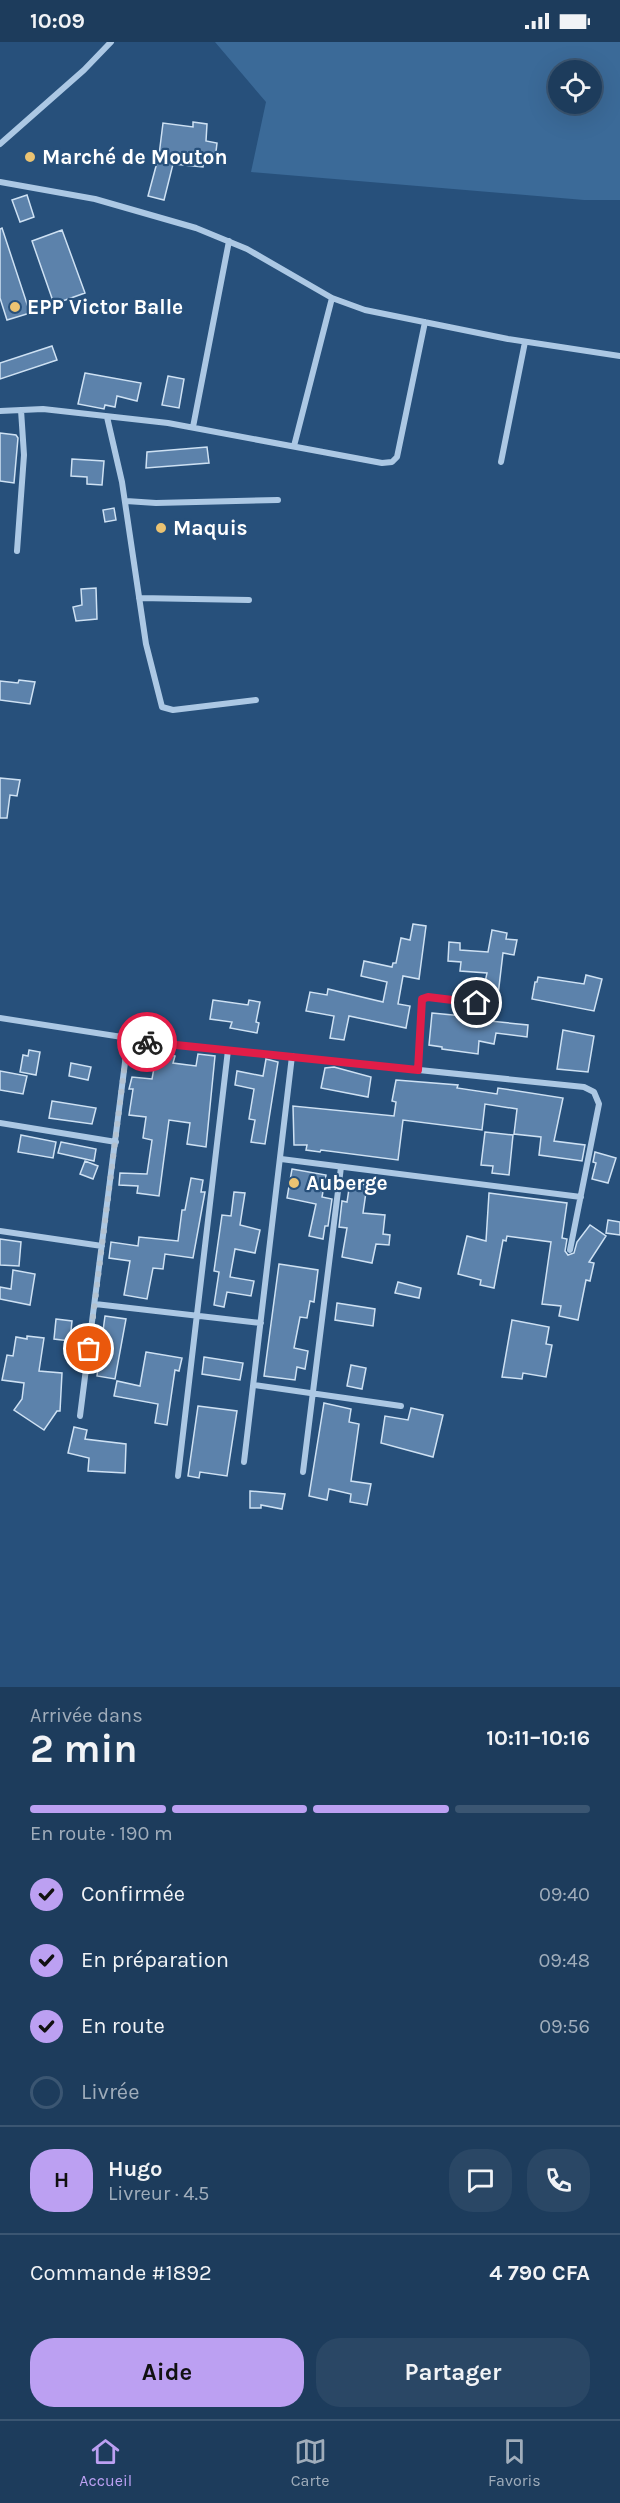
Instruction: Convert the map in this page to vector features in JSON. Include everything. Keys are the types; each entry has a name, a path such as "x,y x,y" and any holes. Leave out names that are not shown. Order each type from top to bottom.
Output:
{"street":[{"path":"0,144 84,70 111,42"},
{"path":"0,182 95,200 196,228 229,241 332,298 364,310 525,342 620,356"},
{"path":"193,427 229,241"},
{"path":"294,446 332,298"},
{"path":"0,411 43,409 193,427 382,463 392,462 397,457 425,322"},
{"path":"501,462 525,342"},
{"path":"17,551 24,455 21,410"},
{"path":"107,417 126,501 146,644 162,707 173,710 256,700"},
{"path":"126,501 184,503 278,500"},
{"path":"139,598 249,600"},
{"path":"418,1070 422,999 428,997 477,1003"},
{"path":"0,1018 128,1039 584,1087 594,1092 598,1104 570,1250"},
{"path":"80,1416 128,1039"},
{"path":"178,1476 228,1050"},
{"path":"244,1462 292,1056"},
{"path":"0,1123 116,1142"},
{"path":"281,1159 581,1197"},
{"path":"303,1472 341,1167"},
{"path":"0,1231 102,1246"},
{"path":"95,1304 261,1323"},
{"path":"254,1385 312,1391 401,1406"}],"shaded area":[{"path":"215,42 620,42 620,200 584,200 251,172 266,102"}],"building":[{"path":"193,122 207,124 206,141 217,143 215,160 204,158 203,167 173,164 164,200 148,196 159,155 163,123 193,127"},
{"path":"27,195 34,217 20,222 12,200"},
{"path":"2,228 30,313 7,320 0,298 0,229"},
{"path":"62,230 85,293 54,304 32,241"},
{"path":"52,346 57,360 0,379 0,363"},
{"path":"85,373 141,383 137,401 117,396 115,407 105,405 104,409 78,404"},
{"path":"168,376 184,379 179,408 162,405"},
{"path":"0,433 16,435 18,438 14,483 0,481"},
{"path":"207,447 209,463 146,468 147,452"},
{"path":"72,459 104,461 102,485 87,484 87,477 71,476"},
{"path":"114,508 116,520 105,522 103,510"},
{"path":"96,588 97,619 76,621 73,607 82,605 81,589"},
{"path":"19,680 35,682 30,704 0,700 0,681 18,683"},
{"path":"0,778 20,780 17,796 10,795 7,818 0,818"},
{"path":"413,924 426,926 419,979 403,976 398,1004 410,1006 406,1028 349,1016 344,1040 330,1038 334,1016 306,1011 310,992 327,995 328,989 383,1002 387,982 361,976 364,961 392,967 393,963 396,963 401,938 410,940"},
{"path":"492,930 507,933 506,939 517,940 514,955 503,953 498,995 483,992 487,973 460,971 461,962 448,961 449,942 460,943 460,950 488,952"},
{"path":"586,975 602,979 594,1011 532,999 538,977 584,984"},
{"path":"213,1000 248,1005 249,1000 260,1002 256,1022 259,1023 257,1033 230,1028 232,1022 210,1019"},
{"path":"432,1013 463,1016 463,1020 489,1024 490,1021 528,1025 527,1037 496,1033 494,1044 479,1041 478,1054 442,1049 442,1047 429,1045"},
{"path":"563,1030 594,1036 588,1072 557,1069"},
{"path":"29,1050 40,1052 36,1075 20,1072 23,1055 28,1056"},
{"path":"157,1052 175,1056 173,1063 196,1066 198,1054 215,1056 206,1147 187,1144 190,1123 169,1120 159,1196 137,1193 138,1186 119,1185 120,1173 147,1174 152,1140 143,1138 146,1117 129,1115 133,1089 129,1089 132,1077 152,1079"},
{"path":"266,1059 278,1062 265,1144 251,1142 255,1120 249,1119 254,1089 235,1085 237,1071 263,1076"},
{"path":"71,1063 91,1067 88,1080 69,1076"},
{"path":"334,1067 371,1077 368,1097 321,1088 325,1068"},
{"path":"0,1071 27,1076 23,1094 0,1090"},
{"path":"396,1080 458,1085 457,1088 497,1094 498,1088 563,1098 554,1141 585,1145 582,1161 539,1155 541,1137 514,1134 517,1109 485,1104 482,1130 403,1120 398,1160 306,1150 307,1145 294,1145 293,1106 394,1116 396,1102 392,1101"},
{"path":"52,1101 96,1108 92,1124 49,1118"},
{"path":"485,1132 513,1135 509,1175 492,1173 493,1166 481,1165"},
{"path":"21,1135 56,1142 53,1158 18,1152"},
{"path":"61,1142 96,1149 94,1161 58,1153"},
{"path":"595,1152 616,1158 608,1183 592,1179 596,1163 593,1162"},
{"path":"85,1161 98,1166 93,1179 80,1174"},
{"path":"292,1169 326,1175 322,1197 332,1199 328,1226 325,1226 323,1239 309,1236 316,1204 287,1198"},
{"path":"191,1178 203,1180 201,1192 205,1192 193,1258 165,1254 163,1269 153,1268 147,1299 124,1295 130,1261 109,1258 111,1242 138,1246 139,1237 178,1241 182,1210 185,1210"},
{"path":"350,1182 367,1185 363,1213 385,1215 383,1234 390,1235 389,1245 376,1244 372,1263 342,1257 347,1228 339,1227 342,1201 347,1202"},
{"path":"234,1192 245,1193 240,1225 260,1230 255,1253 235,1249 230,1277 254,1281 251,1296 227,1292 224,1307 214,1305 219,1272 214,1271 222,1215 231,1216"},
{"path":"489,1193 567,1203 562,1238 567,1239 565,1251 568,1255 574,1253 577,1242 590,1225 606,1236 589,1262 594,1263 590,1281 586,1280 578,1320 559,1316 561,1306 542,1304 551,1242 507,1236 506,1241 503,1240 494,1288 480,1285 481,1280 458,1274 467,1236 486,1241"},
{"path":"608,1220 620,1222 620,1235 606,1233"},
{"path":"0,1239 21,1242 19,1266 0,1265"},
{"path":"279,1264 318,1270 314,1302 310,1301 307,1318 300,1317 294,1348 308,1351 305,1369 297,1367 295,1380 264,1376"},
{"path":"13,1270 35,1274 30,1305 0,1299 0,1287 11,1289"},
{"path":"398,1282 421,1288 419,1298 395,1293"},
{"path":"337,1303 375,1309 373,1326 335,1320"},
{"path":"105,1316 126,1319 115,1379 97,1376"},
{"path":"56,1319 72,1321 70,1341 54,1339"},
{"path":"512,1320 549,1327 546,1344 552,1345 546,1377 523,1373 522,1379 502,1377"},
{"path":"27,1336 44,1338 39,1371 62,1373 60,1411 57,1411 44,1430 14,1410 22,1399 24,1383 2,1380 7,1355 13,1356 16,1337 27,1339"},
{"path":"146,1352 182,1358 179,1371 175,1370 167,1425 155,1423 158,1404 114,1396 117,1381 140,1386"},
{"path":"204,1357 243,1363 240,1380 202,1374"},
{"path":"351,1365 366,1368 362,1389 347,1386"},
{"path":"324,1403 351,1409 349,1422 359,1424 351,1481 371,1484 367,1505 350,1502 351,1494 329,1489 327,1500 309,1496"},
{"path":"198,1406 237,1411 227,1476 200,1472 199,1478 188,1476"},
{"path":"411,1408 443,1415 433,1457 381,1443 385,1416 408,1420"},
{"path":"74,1427 87,1430 85,1439 126,1444 125,1473 88,1471 89,1458 68,1453"},
{"path":"250,1491 285,1494 282,1509 261,1505 261,1508 250,1508"}],"way so far":[{"path":"89,1349 128,1039 147,1042"}],"place":[{"name":"Marché de Mouton","path":"30,157"},
{"name":"EPP Victor Balle","path":"15,307"},
{"name":"Maquis","path":"161,528"},
{"name":"Auberge","path":"294,1183"}],"route":[{"path":"147,1042 418,1070 422,999 428,997 477,1003"}]}
